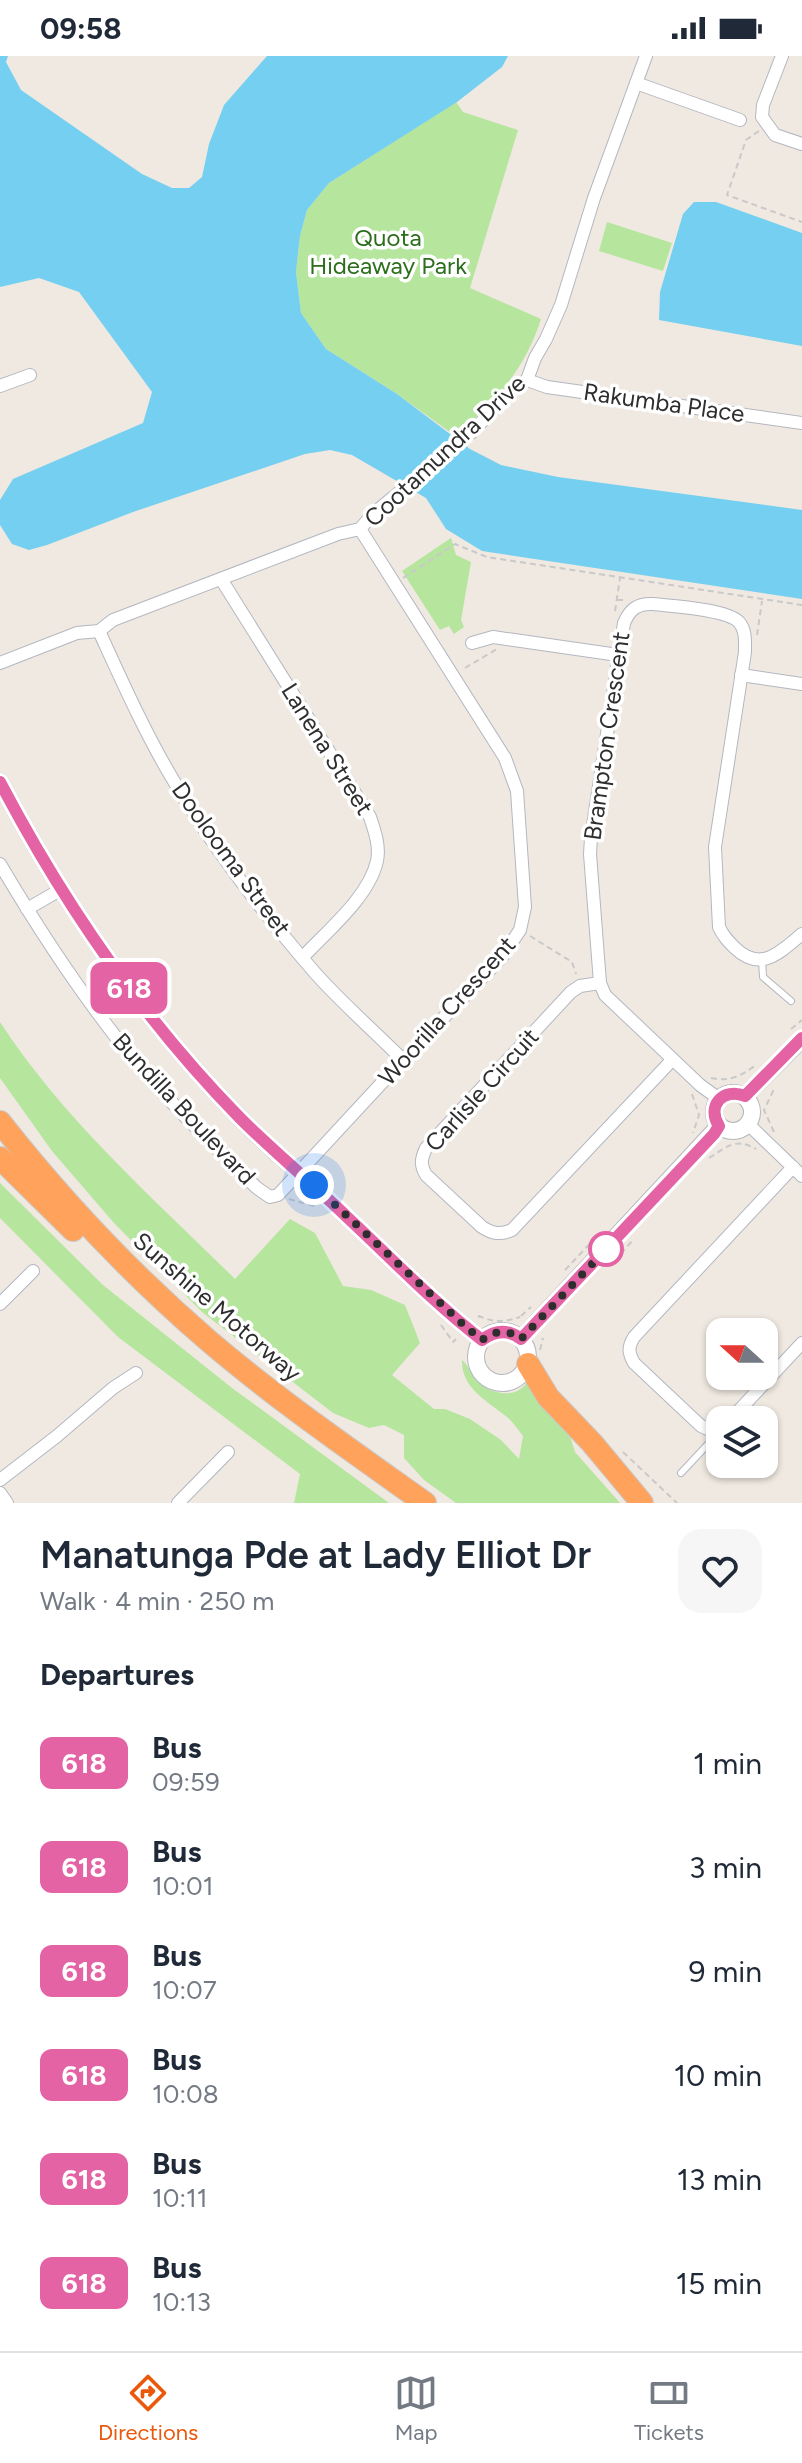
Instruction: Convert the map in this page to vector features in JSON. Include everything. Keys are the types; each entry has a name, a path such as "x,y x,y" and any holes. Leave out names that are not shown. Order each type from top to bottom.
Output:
{"highway":[{"name":"Sunshine Motorway","path":"0,1122 53,1188 146,1284 211,1343 265,1387 425,1503"},
{"path":"0,1158 130,1281 146,1284"},
{"path":"528,1364 548,1397 600,1452 642,1503"}],"street":[{"name":"Cootamundra Drive","path":"0,663 77,633 99,631 113,620 338,534 360,529 372,515 472,432 513,389 527,380 546,339 561,305 594,198 646,56"},
{"path":"782,56 763,105 762,117 775,135 802,144"},
{"path":"636,83 740,120"},
{"path":"0,386 30,375"},
{"name":"Rakumba Place","path":"527,380 547,387 802,423"},
{"name":"Woorilla Crescent","path":"300,1173 502,957 520,930 525,907 513,773 360,529"},
{"name":"Lanena Street","path":"221,579 370,817 377,837 377,859 370,881 303,957"},
{"name":"Brampton Crescent","path":"600,983 590,854 624,623 628,613 644,603 727,615 741,624 745,635 714,861 719,927 724,938 742,955 762,960"},
{"name":"Doolooma Street","path":"99,631 131,702 172,778 213,842 318,976 403,1060"},
{"path":"472,643 493,637 618,655"},
{"path":"741,675 802,684"},
{"name":"Bundilla Boulevard","path":"0,782 60,890 136,998 191,1064 238,1116 482,1340"},
{"name":"Bundilla Boulevard","path":"0,864 69,973 120,1043 182,1114 263,1194 274,1198 300,1173"},
{"path":"27,909 60,890"},
{"path":"762,960 773,957 802,934"},
{"path":"580,986 600,983 605,995 672,1060 719,1099"},
{"name":"Carlisle Circuit","path":"580,986 426,1148 422,1157 426,1175 482,1227 491,1233 502,1234 512,1230 672,1060"},
{"path":"745,1096 796,1034"},
{"path":"733,1092 745,1096 753,1113 748,1124 737,1131 719,1126 714,1114 719,1099 733,1092"},
{"path":"706,1427 634,1363 629,1346 634,1337 797,1172 748,1124"},
{"path":"521,1339 719,1126"},
{"path":"0,1304 33,1271"},
{"path":"497,1331 507,1331 521,1339 526,1347 528,1364 524,1373 509,1383 491,1382 483,1376 475,1358 482,1340 497,1331"},
{"path":"743,1406 802,1343"},
{"path":"0,1480 113,1388 136,1373"},
{"path":"178,1503 228,1452"},
{"path":"0,1493 7,1503"}],"lane":[{"path":"762,960 763,977 791,1001"},
{"path":"681,1473 706,1446"}],"path":[{"path":"766,126 746,140 727,195 802,222"},
{"path":"395,584 455,544 487,557 802,605"},
{"path":"614,621 620,578"},
{"path":"755,644 762,599"},
{"path":"462,670 502,648"},
{"path":"520,930 572,962 580,986"},
{"path":"796,1034 802,1020"},
{"path":"687,1141 699,1115 691,1095 707,1077 724,1081 743,1075 763,1060"},
{"path":"778,1137 764,1110 780,1079"},
{"path":"707,1159 734,1143 742,1142 761,1152"},
{"path":"562,1274 604,1229"},
{"path":"611,1264 635,1237"},
{"path":"476,1319 479,1316 496,1322 508,1322 521,1318 532,1306"}],"green space":[{"name":"Quota Hideaway Park","path":"456,102 463,112 518,130 470,288 541,319 527,353 507,384 483,411 454,435 326,349 301,313 296,272 307,210 329,183"},
{"path":"607,222 672,243 663,271 599,251"},
{"path":"451,538 456,555 471,562 461,620 464,627 454,634 449,626 440,630 402,571"},
{"path":"0,1022 80,1125 235,1279 290,1219 315,1233 343,1286 371,1290 405,1305 420,1343 392,1375 434,1409 445,1409 470,1419 501,1440 519,1459 523,1436 509,1419 471,1386 462,1360 481,1385 499,1393 518,1391 529,1376 567,1427 575,1452 620,1503 456,1503 424,1480 404,1458 404,1435 384,1425 369,1428 333,1413 202,1312 114,1223 52,1151 0,1078"},
{"path":"0,1183 103,1285 232,1388 389,1503 294,1503 300,1474 118,1337 0,1218"}],"water":[{"path":"0,56 8,56 6,62 21,90 142,174 172,188 189,188 202,177 209,144 224,105 267,56 508,56 502,67 457,102 329,183 307,210 296,272 301,313 326,349 397,394 470,449 501,465 558,477 802,510 802,599 482,551 446,529 426,498 352,455 330,450 305,454 133,512 47,545 29,550 12,544 0,525 0,500 13,479 143,423 152,392 79,292 39,278 0,287"},
{"path":"694,202 716,202 802,233 802,346 659,320 660,292 683,214"}],"bus line":[{"name":"618","path":"0,782 23,827 85,927 136,998 191,1064 271,1148 482,1340 497,1331 507,1331 521,1339 714,1134 719,1126 714,1114 717,1101 733,1092 745,1096 802,1038"}],"route":[{"path":"314,1185 482,1340 497,1331 507,1331 521,1339 613,1242 606,1249"}]}
